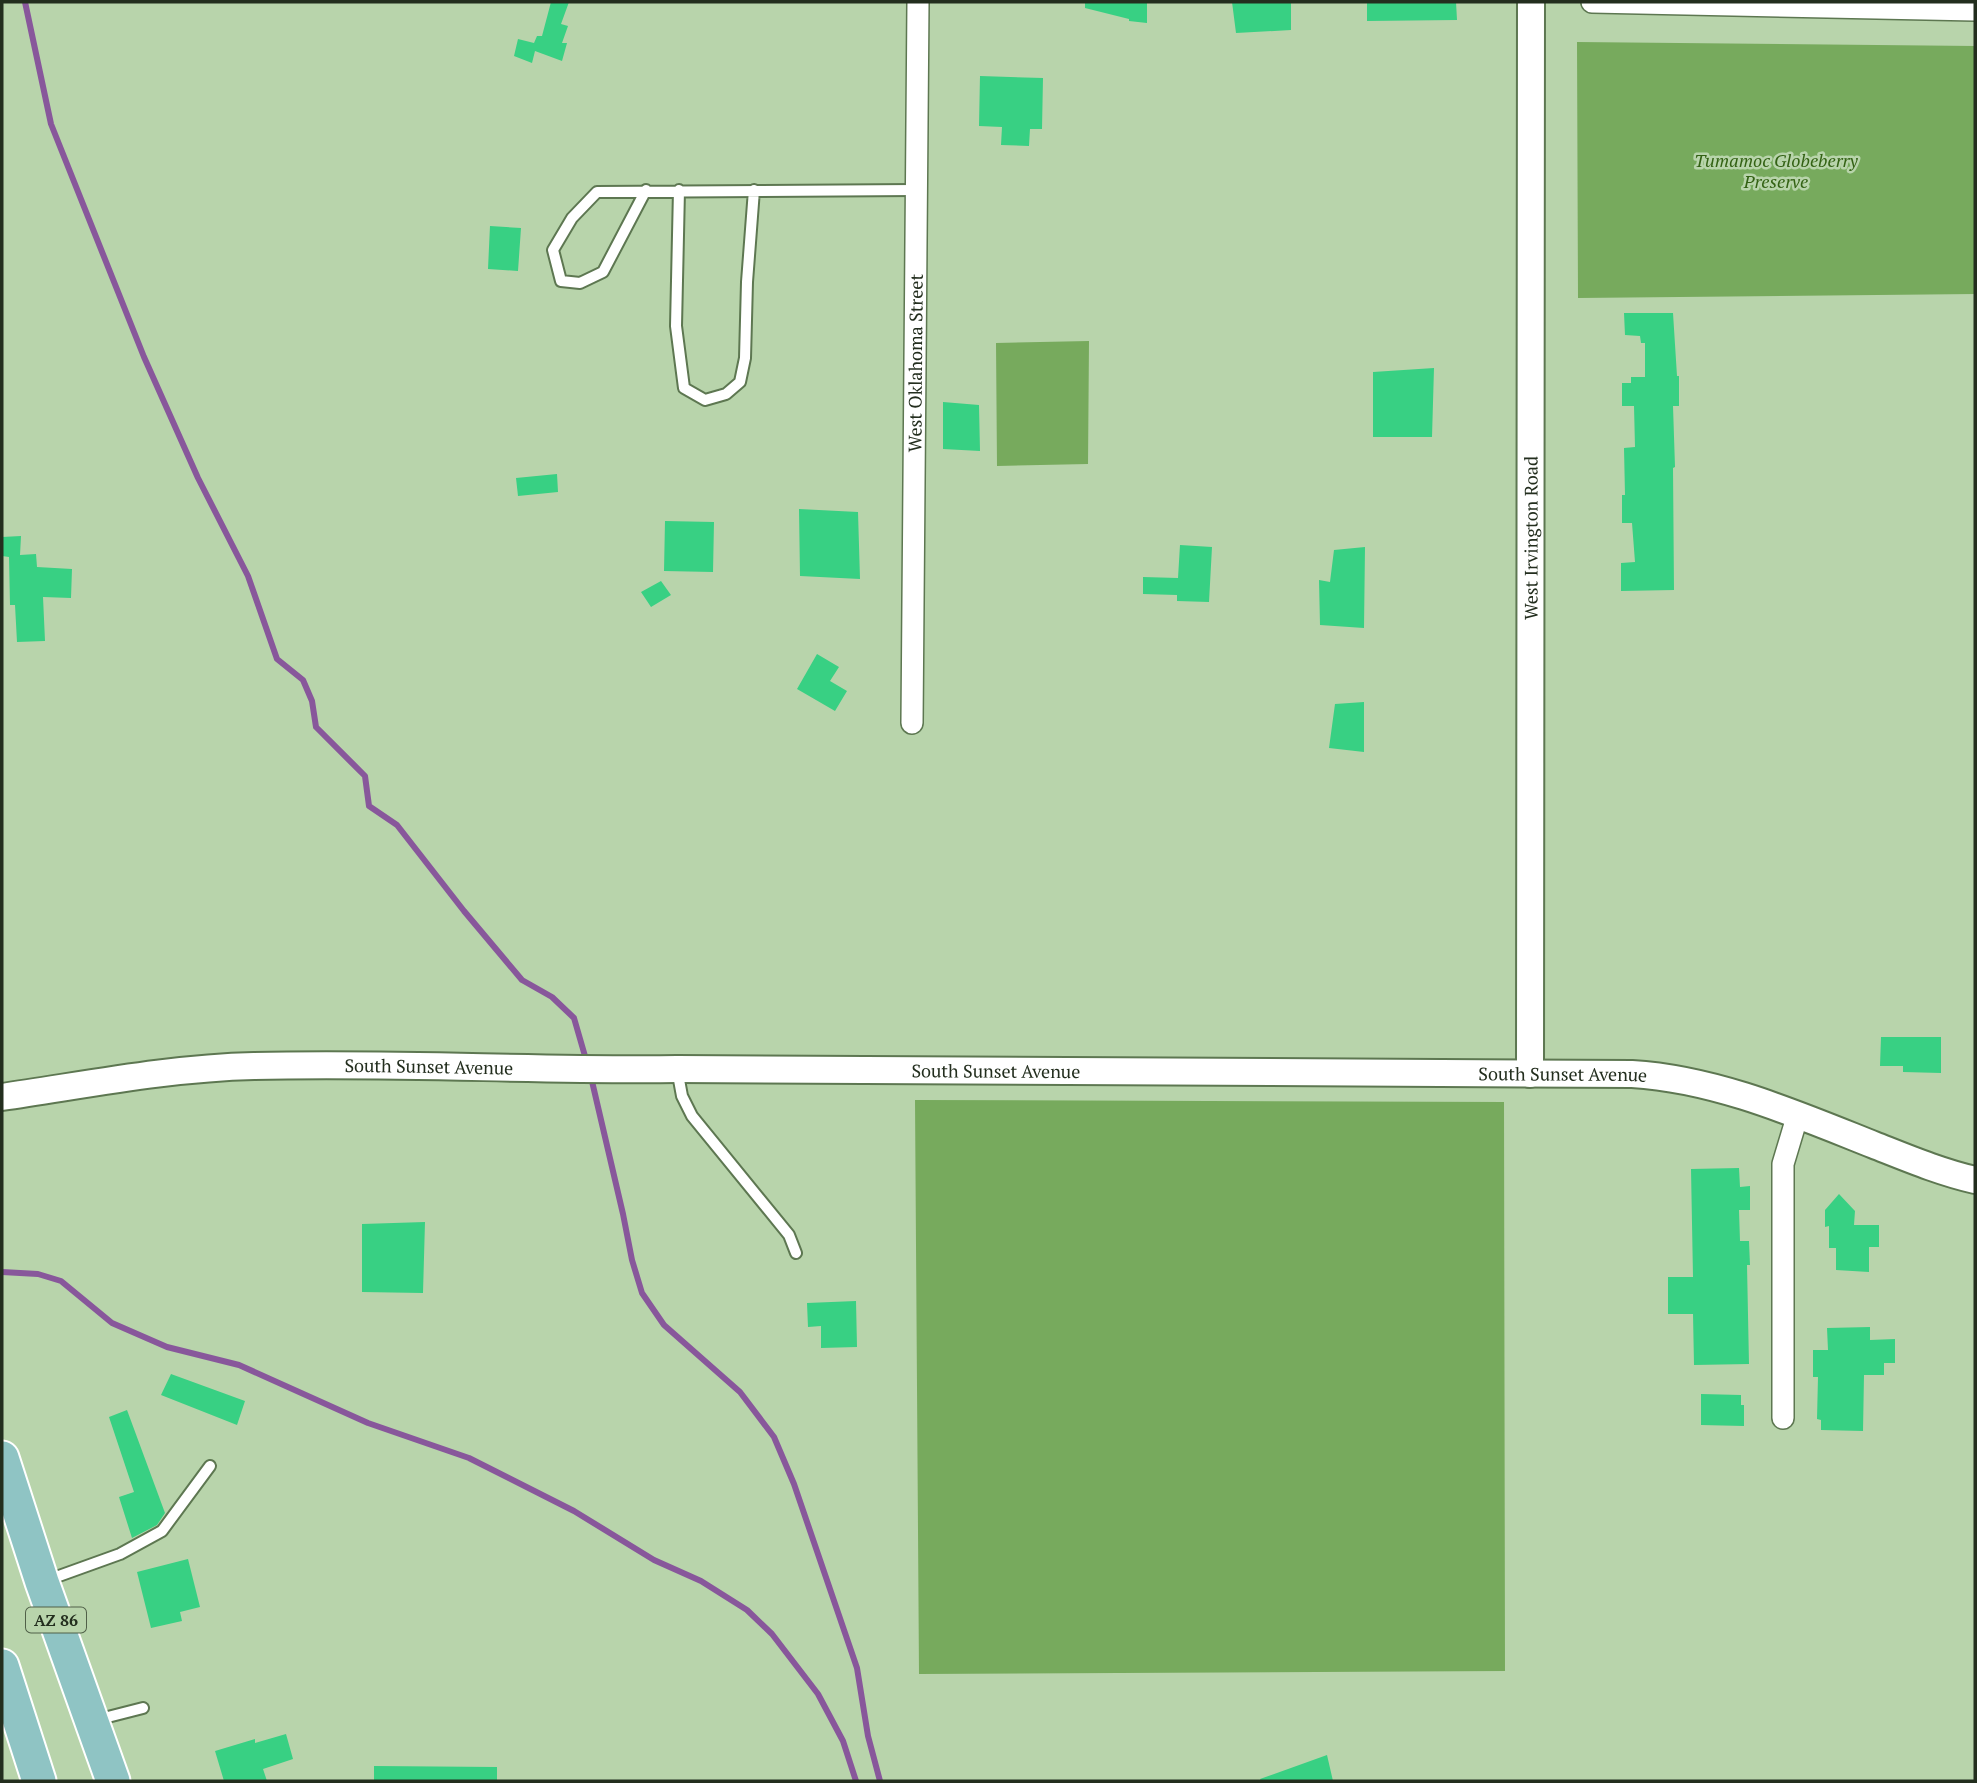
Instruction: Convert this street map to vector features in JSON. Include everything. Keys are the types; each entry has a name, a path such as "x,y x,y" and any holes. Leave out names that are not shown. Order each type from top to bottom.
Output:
{"main road":[{"name":"AZ 86","path":"2,1458 42,1582 113,1781"},
{"path":"2,1666 39,1781"}],"street":[{"name":"West Oklahoma Street","path":"912,723 918,2"},
{"name":"West Irvington Road","path":"1530,1074 1531,2"},
{"path":"1591,2 1975,10"},
{"name":"South Sunset Avenue","path":"2,1097 179,1070 254,1066 1662,1076 1712,1086 1798,1114 1946,1174 1975,1180"},
{"path":"1783,1418 1783,1164 1798,1114"}],"lane":[{"path":"646,190 603,272 580,283 561,281 553,250 572,218 597,192 646,190 916,190"},
{"path":"679,190 676,326 680,365 684,388 705,400 726,394 740,382 746,358 747,282 754,190"},
{"path":"677,1069 682,1096 692,1116 789,1235 796,1253"},
{"path":"42,1582 120,1555 162,1531 210,1466"},
{"path":"93,1721 143,1708"}],"green space":[{"name":"Tumamoc Globeberry Preserve","path":"1577,42 1975,46 1975,294 1578,298"},
{"path":"1089,341 1088,464 997,466 996,343"},
{"path":"915,1100 1504,1102 1505,1671 919,1674"}],"building":[{"path":"551,2 569,2 561,24 568,26 562,43 567,43 562,61 535,51 532,63 514,56 518,39 534,43 537,36 542,36"},
{"path":"1085,2 1147,2 1147,23 1129,21 1085,8"},
{"path":"1232,2 1291,3 1291,30 1236,33"},
{"path":"1367,2 1456,2 1457,20 1367,21"},
{"path":"980,76 1043,78 1042,129 1030,129 1029,146 1001,145 1002,127 979,126"},
{"path":"490,226 521,228 518,271 488,269"},
{"path":"1624,313 1673,313 1679,376 1679,406 1673,406 1674,590 1621,591 1621,563 1635,562 1632,523 1622,523 1622,495 1625,495 1624,448 1635,447 1634,406 1622,406 1622,383 1631,383 1631,377 1645,377 1645,343 1641,343 1640,336 1625,335"},
{"path":"1434,368 1432,437 1373,437 1373,372"},
{"path":"943,402 979,405 980,451 943,449"},
{"path":"557,474 558,492 518,496 516,478"},
{"path":"799,509 858,512 860,579 800,576"},
{"path":"665,521 714,522 713,572 664,571"},
{"path":"21,536 20,555 36,554 37,567 72,569 71,598 43,597 45,641 17,642 15,605 10,605 9,557 2,556 2,537"},
{"path":"1180,545 1212,547 1209,602 1177,601 1177,595 1143,594 1143,577 1178,578"},
{"path":"1365,547 1364,628 1320,625 1319,580 1330,582 1334,550"},
{"path":"661,581 671,595 651,607 641,592"},
{"path":"817,654 839,667 830,681 847,691 835,711 797,689"},
{"path":"1364,702 1364,752 1329,748 1335,704"},
{"path":"1881,1037 1941,1037 1941,1073 1903,1072 1903,1066 1880,1066"},
{"path":"1739,1168 1740,1187 1750,1186 1750,1210 1739,1210 1740,1241 1749,1241 1749,1364 1694,1365 1693,1314 1668,1314 1668,1277 1693,1277 1691,1169"},
{"path":"1839,1194 1855,1211 1854,1225 1879,1225 1879,1247 1869,1247 1869,1272 1836,1270 1836,1248 1829,1248 1829,1226 1825,1227 1825,1210"},
{"path":"425,1222 423,1293 362,1292 362,1224"},
{"path":"856,1301 857,1347 821,1348 821,1326 808,1327 807,1303"},
{"path":"1870,1327 1870,1340 1895,1339 1895,1363 1884,1363 1884,1375 1864,1375 1863,1431 1821,1430 1821,1420 1817,1419 1818,1377 1813,1377 1813,1350 1828,1350 1827,1328"},
{"path":"171,1374 245,1401 237,1425 161,1395"},
{"path":"1701,1394 1741,1395 1744,1426 1701,1425"},
{"path":"127,1410 165,1513 157,1525 132,1538 119,1497 134,1492 109,1417"},
{"path":"188,1559 200,1607 180,1612 182,1621 151,1628 137,1572"},
{"path":"286,1734 293,1759 263,1769 267,1781 224,1781 215,1751 255,1739 255,1743"},
{"path":"1327,1755 1333,1781 1260,1779"},
{"path":"374,1766 497,1767 497,1781 374,1781"}],"waterway":[{"path":"25,2 51,124 144,357 198,478 248,576 277,659 303,680 312,701 316,727 365,776 369,806 397,825 522,980 552,997 574,1018 587,1063"},
{"path":"591,1077 632,1260 642,1293 664,1325 740,1392 774,1437 794,1484 857,1668 868,1736 880,1781"},
{"path":"2,1272 38,1274 61,1281 112,1323 167,1347 239,1365 368,1423 469,1458 574,1511 654,1560 701,1581 747,1610 772,1634 818,1694 843,1741 856,1781"}]}
